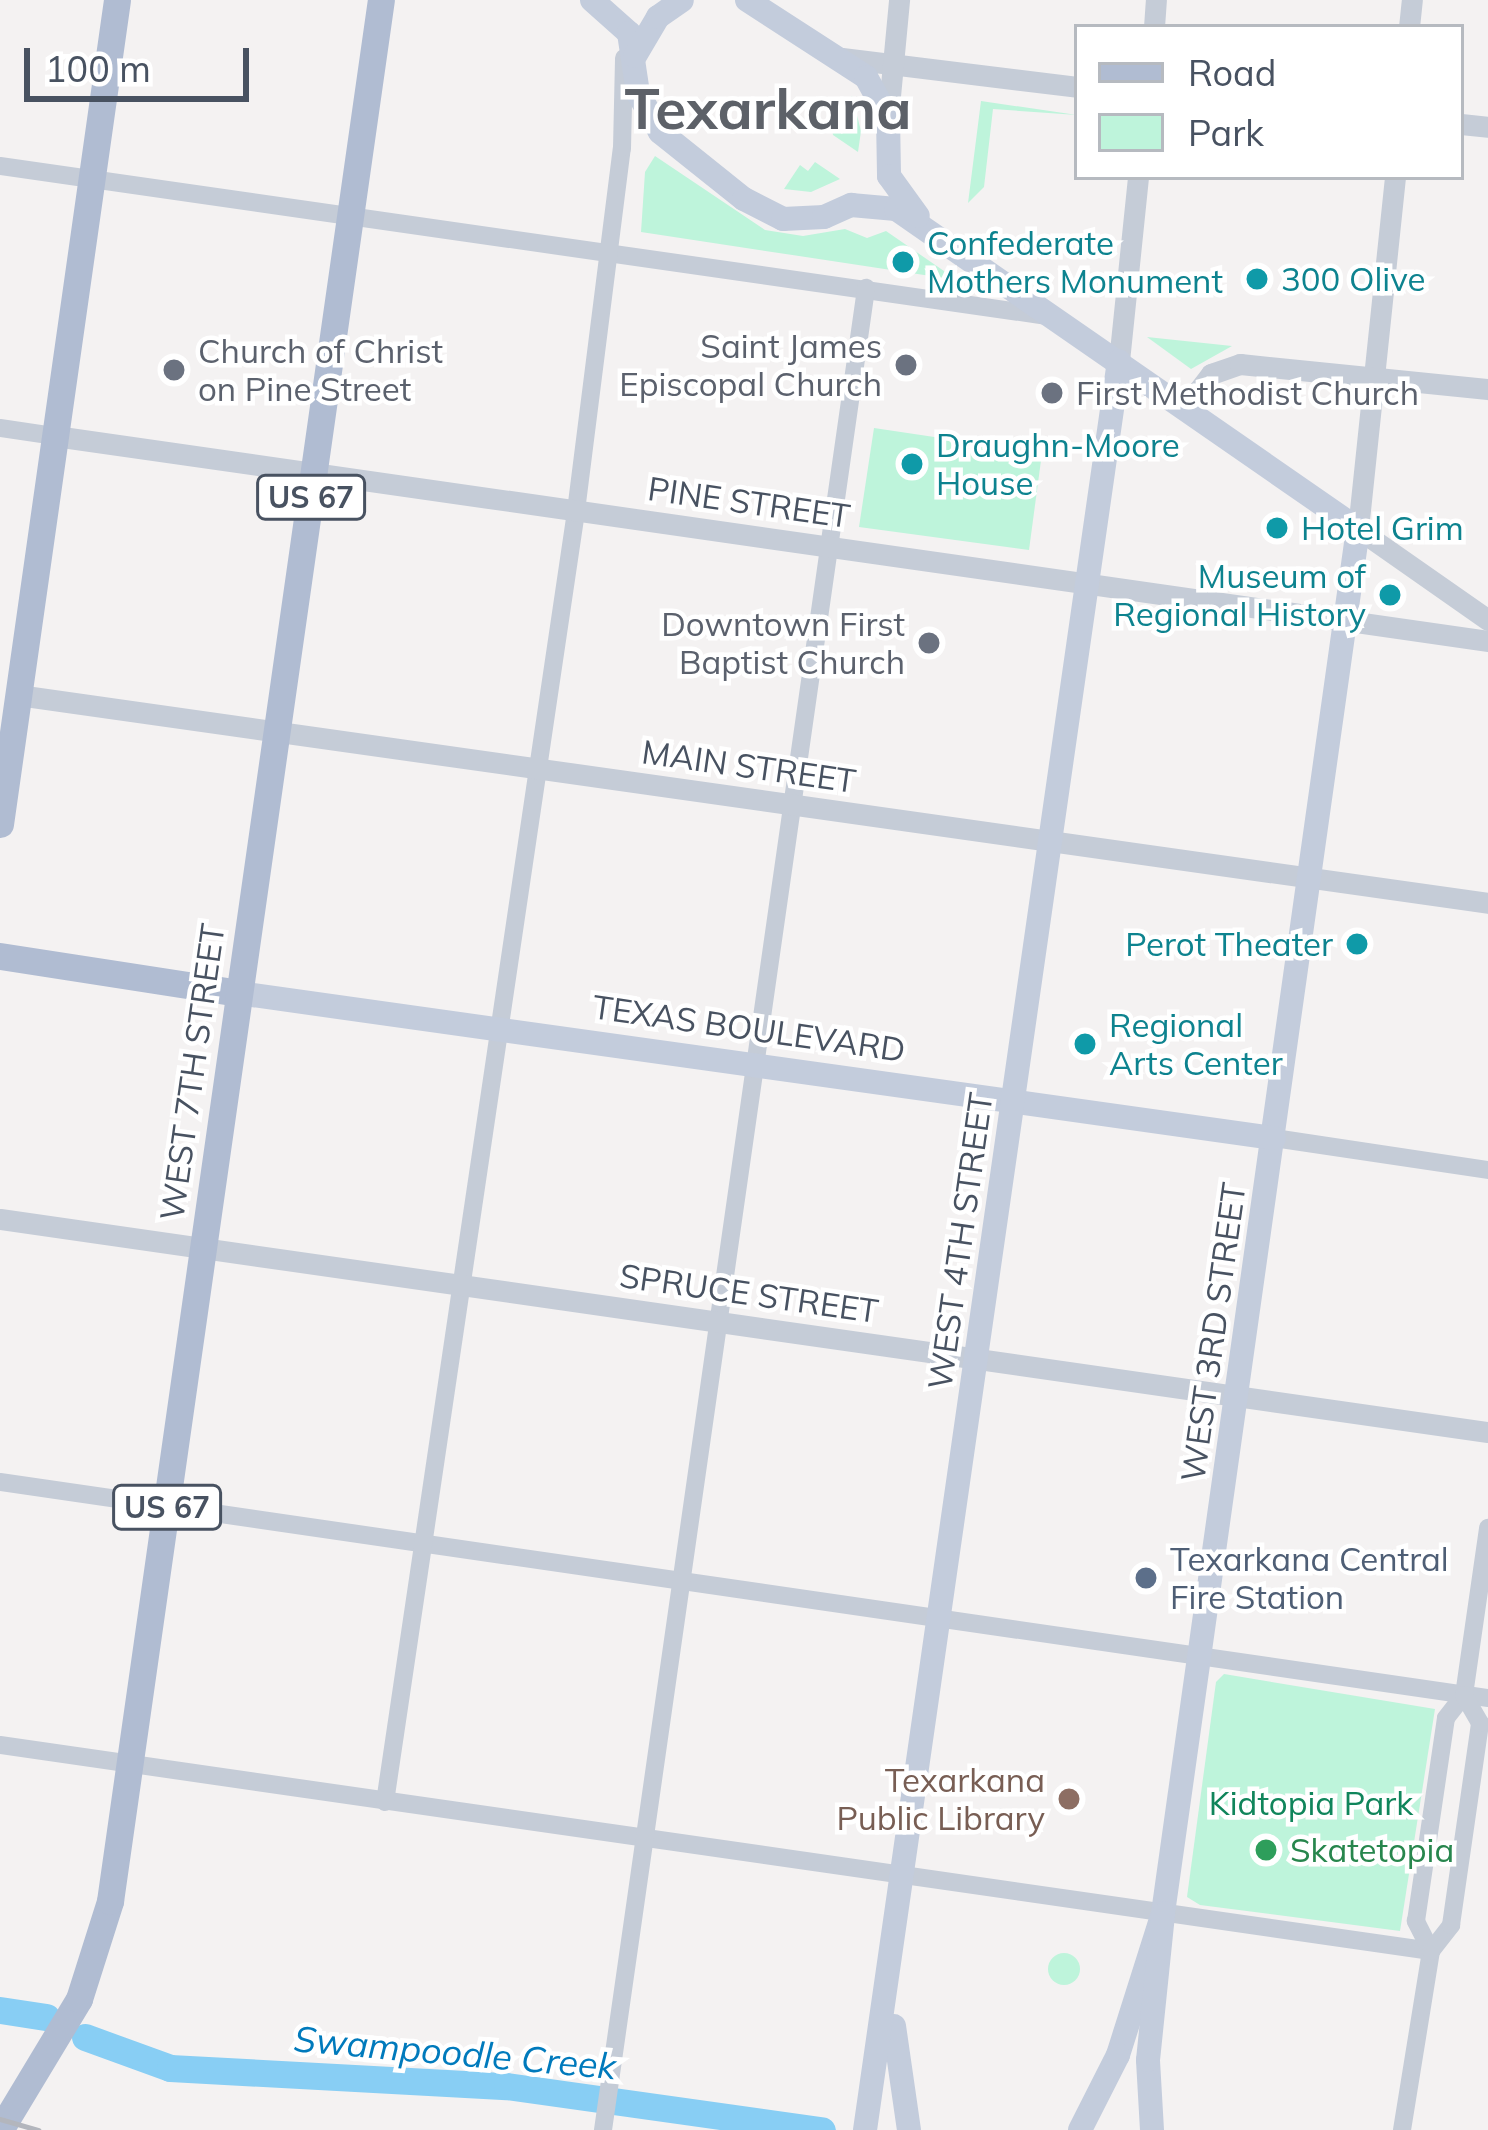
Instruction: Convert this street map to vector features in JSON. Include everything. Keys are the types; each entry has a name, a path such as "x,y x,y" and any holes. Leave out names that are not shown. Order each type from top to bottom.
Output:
{"main road":[{"path":"0,824 9,694 55,436 117,0"},
{"name":"WEST 7TH STREET","path":"0,2130 89,1974 110,1901 381,0"},
{"path":"592,0 617,18 635,56 638,93 663,135 773,216 809,219 851,205 888,206 945,239 1358,529"},
{"path":"635,56 658,16 682,0"},
{"path":"747,0 866,77 888,117 885,158 902,200 945,239"},
{"path":"851,205 885,158"},
{"name":"WEST 4TH STREET","path":"866,2120 1119,361"},
{"name":"WEST 3RD STREET","path":"1082,2127 1118,2055 1163,1912 1349,619 1358,529"},
{"name":"TEXAS BOULEVARD","path":"0,956 1274,1138"},
{"path":"1150,2121 1163,1912"},
{"path":"892,1964 900,2098 909,2130"}],"street":[{"path":"888,117 899,0"},
{"path":"385,1802 540,769 611,253 625,47 617,18"},
{"path":"842,58 1074,87"},
{"path":"622,144 638,132 663,135"},
{"path":"0,166 1058,318"},
{"path":"1119,361 1138,180"},
{"path":"1395,180 1358,529 1488,620"},
{"path":"603,2130 866,288"},
{"path":"1185,408 1225,367 1488,389"},
{"name":"PINE STREET","path":"0,428 1488,641"},
{"name":"MAIN STREET","path":"9,694 1488,903"},
{"name":"TEXAS BOULEVARD","path":"1274,1138 1488,1170"},
{"name":"SPRUCE STREET","path":"0,1219 1488,1432"},
{"path":"0,1482 1488,1698"},
{"path":"1431,1951 1416,1921 1446,1718 1464,1695 1488,1528"},
{"path":"1402,2130 1431,1951 1451,1925 1480,1723 1464,1695"},
{"path":"0,1745 1431,1951"}],"green space":[{"path":"852,96 861,131 858,152 833,135 831,125"},
{"path":"981,101 1074,115 993,109 984,187 968,203"},
{"path":"655,156 765,230 803,236 845,229 867,238 886,231 957,280 641,232 645,172"},
{"path":"815,162 840,179 811,192 784,189 800,165 808,171"},
{"path":"1147,337 1232,346 1191,369"},
{"path":"874,428 1042,453 1029,550 859,527"},
{"name":"Kidtopia Park","path":"1224,1674 1435,1709 1400,1931 1200,1905 1187,1897 1216,1682"},
{"path":"1064,1953 1075,1958 1080,1969 1075,1980 1064,1985 1053,1980 1048,1969 1053,1958"}],"waterway":[{"name":"Swampoodle Creek","path":"0,2010 46,2017"},
{"name":"Swampoodle Creek","path":"85,2037 170,2068 507,2086 822,2130"}],"railway":[{"path":"0,2119 38,2130"}],"place":[{"name":"Confederate Mothers Monument","path":"903,262"},
{"name":"300 Olive","path":"1257,279"},
{"name":"Saint James Episcopal Church","path":"906,365"},
{"name":"Church of Christ on Pine Street","path":"174,370"},
{"name":"First Methodist Church","path":"1052,393"},
{"name":"Draughn-Moore House","path":"912,464"},
{"name":"Hotel Grim","path":"1277,528"},
{"name":"Museum of Regional History","path":"1390,595"},
{"name":"Downtown First Baptist Church","path":"929,643"},
{"name":"Perot Theater","path":"1357,944"},
{"name":"Regional Arts Center","path":"1085,1044"},
{"name":"Texarkana Central Fire Station","path":"1146,1578"},
{"name":"Texarkana Public Library","path":"1069,1799"},
{"name":"Skatetopia","path":"1266,1850"}],"district":[{"name":"Texarkana","path":"768,108"}]}
